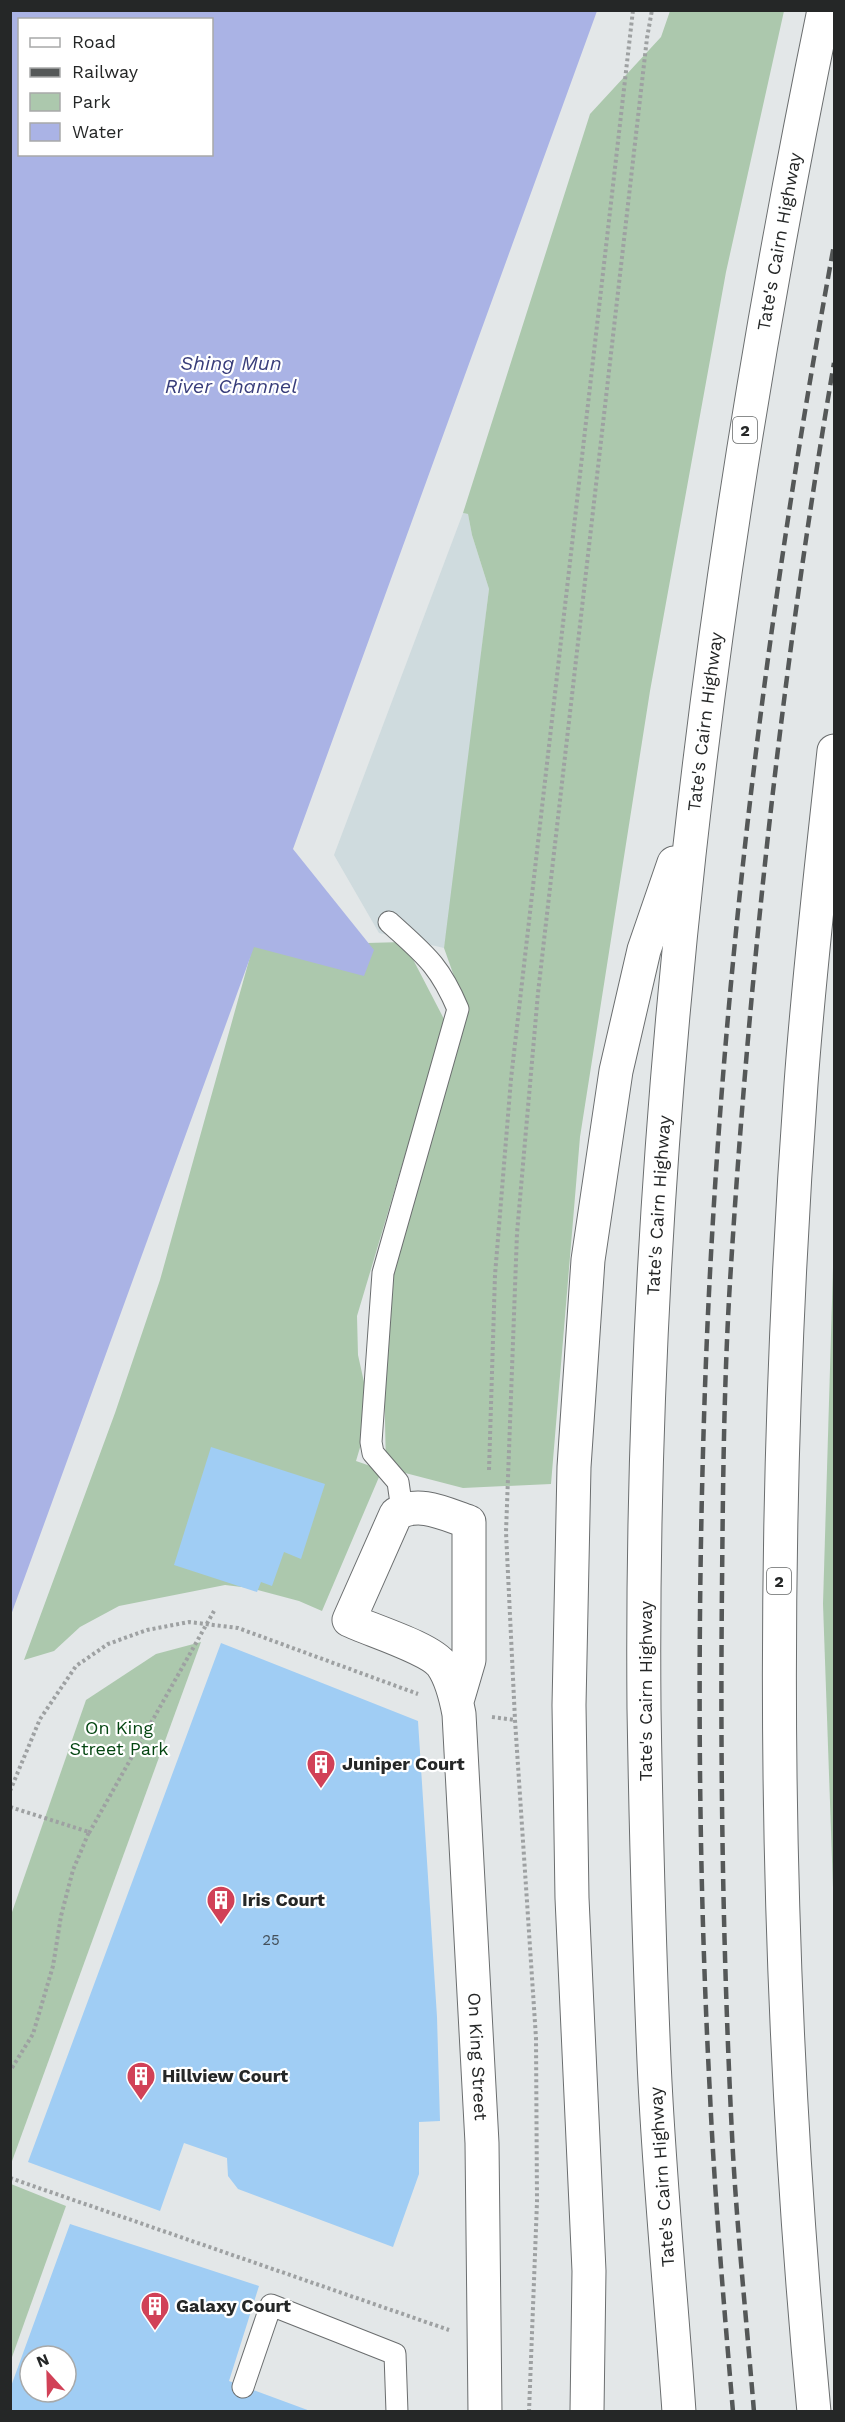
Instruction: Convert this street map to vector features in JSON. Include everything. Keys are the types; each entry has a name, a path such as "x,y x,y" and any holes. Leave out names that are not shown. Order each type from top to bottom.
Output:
{"main road":[{"name":"Tate's Cairn Highway","path":"679,2412 654,2066 644,1704 648,1470 656,1264 670,1047 693,807 716,622 749,405 776,249 824,10"},
{"name":"2","path":"814,2412 790,2112 781,1872 779,1594 789,1260 801,1080 834,751"},
{"path":"586,2410 589,2271 572,1898 569,1705 574,1456 588,1260 616,1071 644,950 693,807"},
{"name":"On King Street","path":"441,1699 469,1660 469,1522 426,1508 407,1507 396,1514 349,1620 419,1649 441,1663 441,1699 468,1861 482,2142 485,2412"}],"lane":[{"path":"388,922 433,961 447,982 459,1009 382,1273 371,1442 373,1453 398,1482 402,1510"},
{"path":"243,2387 271,2305 395,2354 398,2412"}],"path":[{"path":"489,1470 495,1275 511,1079 633,10"},
{"path":"529,2412 538,2126 536,2038 515,1720 507,1520 514,1294 525,1127 640,97 652,10"},
{"path":"10,2071 33,2034 53,1966 61,1916 73,1870 89,1833 214,1611"},
{"path":"10,1791 40,1719 76,1666 108,1644 147,1630 189,1622 238,1628 441,1699"},
{"path":"495,1717 515,1720"},
{"path":"10,1807 89,1833"},
{"path":"10,2178 449,2330"}],"shaded area":[{"path":"463,513 468,514 472,535 489,589 453,894 444,948 379,933 334,855"}],"green space":[{"path":"670,11 784,11 726,272 650,691 580,1137 551,1484 463,1488 386,1468 384,1375 392,1269 466,1010 444,948 489,589 472,535 468,514 463,513 590,114 661,37"},
{"path":"404,942 445,1021 357,1316 358,1355 364,1382 367,1424 356,1461 382,1470 322,1611 299,1601 250,1588 225,1585 119,1606 80,1627 54,1651 24,1660 115,1413 160,1280 253,946"},
{"path":"834,1234 834,1916 823,1604"},
{"name":"On King Street Park","path":"201,1642 11,2164 11,1915 86,1700 156,1654"},
{"path":"11,2184 66,2206 11,2360"}],"water":[{"name":"Shing Mun River Channel","path":"11,10 597,11 293,849 374,950 364,976 254,947 11,1615"}],"building":[{"path":"211,1447 325,1484 301,1559 284,1552 272,1586 261,1582 257,1592 174,1565"},
{"path":"221,1643 418,1721 437,2017 440,2121 419,2122 419,2174 393,2247 238,2189 228,2176 227,2158 184,2143 160,2211 28,2162"},
{"path":"70,2224 259,2286 229,2381 313,2412 10,2412 10,2389 18,2367 18,2404 78,2404 78,2344 26,2344"}],"railway":[{"path":"733,2412 712,2135 701,1841 700,1587 710,1271 719,1123 747,829 785,536 834,245"},
{"path":"754,2412 733,2154 725,1941 721,1657 727,1346 748,1040 770,813 799,588 834,363"}],"place":[{"name":"Juniper Court","path":"321,1790"},
{"name":"Iris Court","path":"221,1926"},
{"name":"Hillview Court","path":"141,2102"},
{"name":"Galaxy Court","path":"155,2332"}]}
